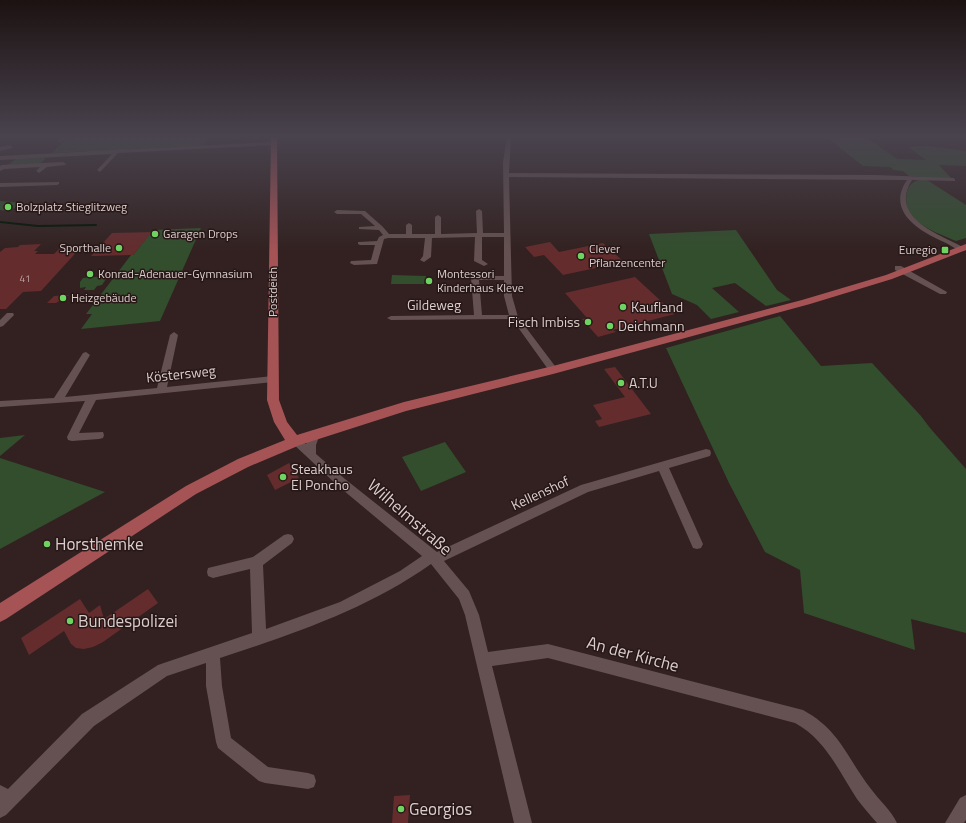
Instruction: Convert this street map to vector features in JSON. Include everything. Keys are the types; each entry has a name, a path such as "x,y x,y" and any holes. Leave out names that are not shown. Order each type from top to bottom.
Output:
{"main road":[{"name":"Postdeich","path":"273,175 273,400 276,414 288,436 295,441"},
{"path":"0,613 191,490 243,463 295,441 404,407 553,370 806,302 964,248"}],"street":[{"path":"507,175 507,278 510,308 514,317 553,370"},
{"path":"562,175 912,178 953,180"},
{"path":"912,178 904,189 903,200 907,214 916,223 929,232 964,248"},
{"path":"0,185 57,183"},
{"path":"479,211 480,236 478,238 478,261 484,264"},
{"path":"337,212 363,212 381,228 387,236"},
{"path":"438,217 438,236"},
{"path":"409,225 409,236"},
{"path":"361,228 381,228"},
{"path":"354,263 374,262 381,238 387,236 508,235"},
{"path":"424,260 427,257 429,236"},
{"path":"360,243 380,243"},
{"path":"901,270 943,292"},
{"name":"Gildeweg","path":"478,318 475,278 507,278"},
{"path":"0,324 10,314"},
{"name":"Gildeweg","path":"391,318 514,317"},
{"path":"161,390 174,335"},
{"path":"57,401 86,355"},
{"name":"Köstersweg","path":"0,404 92,398 273,379"},
{"path":"92,398 72,437 98,435"},
{"path":"311,456 311,445 315,434"},
{"name":"Wilhelmstraße","path":"295,441 433,558 464,595 472,614 482,660"},
{"name":"Kellenshof","path":"3,801 88,720 163,670 259,638 344,606 405,575 433,558 585,488 706,453"},
{"path":"662,465 697,544"},
{"path":"213,572 256,562 288,539"},
{"path":"256,562 259,638"},
{"name":"An der Kirche","path":"482,660 548,652 797,716 812,724 830,741 864,794 888,823"},
{"path":"213,653 214,686 224,742 265,775 308,781"},
{"path":"482,660 523,823"},
{"path":"954,823 966,804"}],"green space":[{"path":"949,175 952,179 909,176"},
{"path":"927,180 966,205 966,238 956,241 938,234 914,218 909,211 906,202 907,192 909,187 915,181"},
{"name":"Bolzplatz Stieglitzweg","path":"0,201 23,203 9,211 0,210"},
{"path":"201,228 160,321 81,329 92,314 86,314 131,255 133,255 153,230"},
{"path":"736,230 777,290 791,300 766,306 735,283 712,288 739,312 711,319 697,305 672,294 649,234"},
{"path":"392,275 426,276 424,284 391,284"},
{"path":"108,276 102,285 97,286 94,290 84,290 86,287 80,288 80,282 83,278"},
{"path":"780,316 821,366 872,363 921,416 966,469 966,633 911,619 915,650 804,613 800,570 765,552 729,483 666,348"},
{"path":"25,435 0,456 0,438"},
{"path":"445,442 466,472 421,491 402,457"},
{"path":"0,458 105,492 0,549"}],"building":[{"name":"Sporthalle","path":"152,232 133,255 91,256 112,233"},
{"name":"Clever Pflanzencenter","path":"550,242 559,252 603,243 624,262 563,275 544,255 534,257 525,247"},
{"name":"Konrad-Adenauer-Gymnasium","path":"41,244 34,251 38,251 35,254 54,254 62,246 83,245 41,291 23,292 6,309 0,309 0,252 5,248 18,247 20,245"},
{"name":"Kaufland","path":"635,277 675,314 613,330 616,332 598,337 582,319 587,318 565,293"},
{"path":"69,295 56,303 47,303 54,296"},
{"name":"A.T.U","path":"615,367 651,414 599,427 595,421 602,419 593,405 625,397 604,369"},
{"name":"Steakhaus El Poncho","path":"289,463 299,478 275,490 267,475"},
{"name":"Bundespolizei","path":"148,589 158,603 103,642 93,647 84,649 76,648 71,644 64,631 29,655 21,638 80,599 89,613 100,605 104,619"},
{"name":"Georgios","path":"410,795 408,823 392,823 394,796"}],"waterway":[{"path":"0,222 38,226 96,225"}],"place":[{"name":"Bolzplatz Stieglitzweg","path":"8,207"},
{"name":"Garagen Drops","path":"155,234"},
{"name":"Sporthalle","path":"119,248"},
{"name":"Euregio","path":"945,250"},
{"name":"Clever Pflanzencenter","path":"581,256"},
{"name":"Konrad-Adenauer-Gymnasium","path":"90,274"},
{"name":"Montessori Kinderhaus Kleve","path":"429,281"},
{"name":"Heizgebäude","path":"63,298"},
{"name":"Kaufland","path":"623,307"},
{"name":"Fisch Imbiss","path":"588,322"},
{"name":"Deichmann","path":"610,326"},
{"name":"A.T.U","path":"621,383"},
{"name":"Steakhaus El Poncho","path":"283,477"},
{"name":"Horsthemke","path":"47,544"},
{"name":"Bundespolizei","path":"70,621"},
{"name":"Georgios","path":"401,809"}]}
